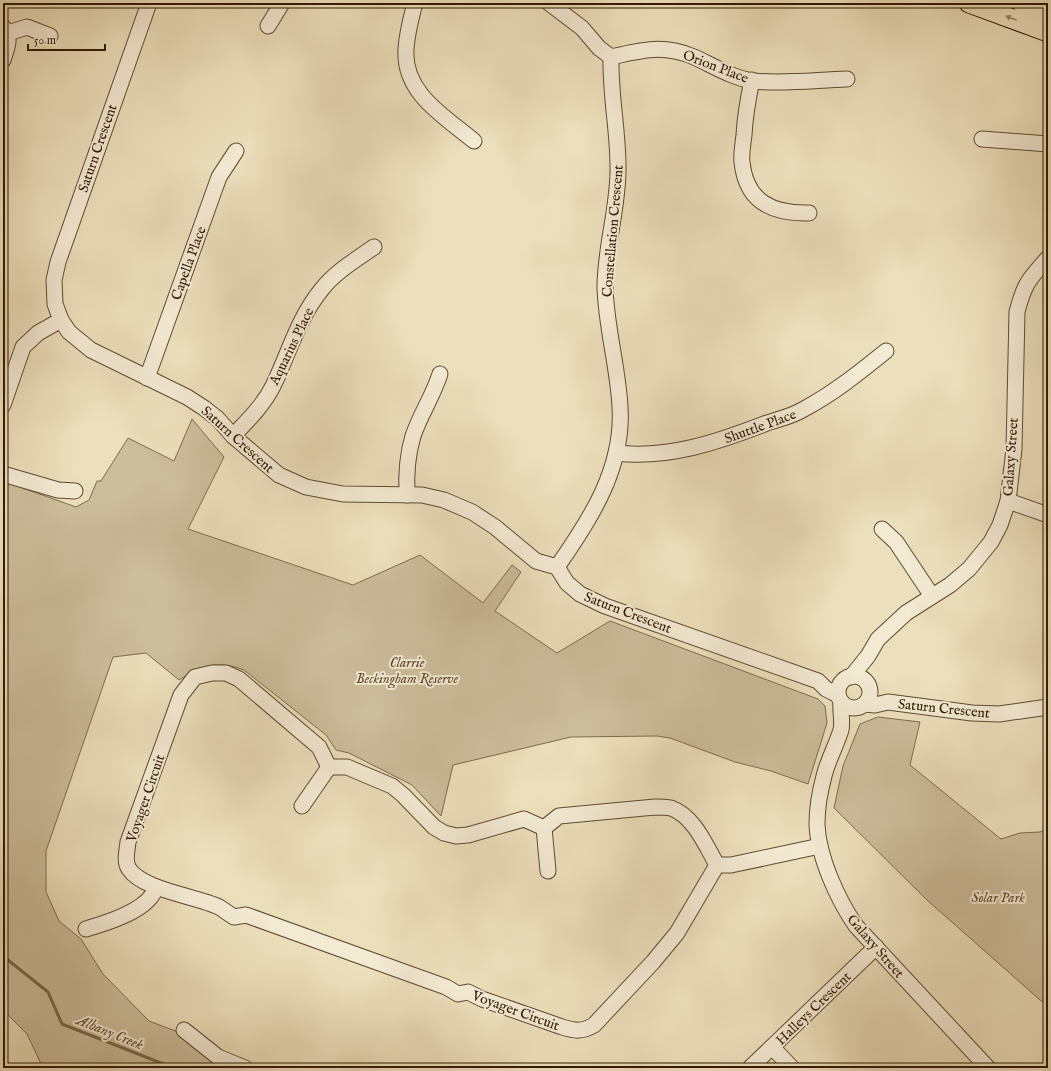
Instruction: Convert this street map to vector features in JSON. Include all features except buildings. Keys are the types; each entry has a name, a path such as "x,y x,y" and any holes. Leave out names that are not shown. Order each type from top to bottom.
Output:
{"main road":[{"path":"969,3 1048,32"},
{"path":"1022,3 1048,12"}],"street":[{"name":"Saturn Crescent","path":"149,3 58,262 54,280 54,293 61,320 69,332 91,350 187,397 204,408 218,419 233,436 279,475 306,487 344,494 422,494 444,500 472,512 495,527 536,560 557,567 567,583 580,594 605,606 818,681 826,690 843,689"},
{"path":"268,26 282,3"},
{"path":"414,3 406,50 409,72 419,94 474,141"},
{"path":"549,3 582,28 599,48 611,57"},
{"path":"3,60 8,44 5,30 27,27 50,36"},
{"name":"Orion Place","path":"611,57 640,50 654,49 680,52 740,77 752,80 799,82 847,79"},
{"name":"Constellation Crescent","path":"557,567 597,508 609,477 616,453 620,427 620,407 606,305 605,286 618,166 615,119 609,74 611,57"},
{"path":"752,80 745,111 742,161 745,177 753,193 763,203 776,210 791,213 809,213"},
{"path":"982,139 1048,144"},
{"name":"Capella Place","path":"147,378 218,177 236,151"},
{"name":"Aquarius Place","path":"233,436 257,410 272,387 300,321 323,287 346,267 374,247"},
{"name":"Galaxy Street","path":"988,1068 856,926 843,908 820,846 817,825 819,798 824,775 841,728 843,689 868,656 878,639 906,613 950,585 969,569 991,542 1000,525 1008,501 1014,449 1017,312 1022,292 1029,278 1048,258"},
{"path":"3,405 23,347 38,333 61,320"},
{"name":"Shuttle Place","path":"616,453 633,455 666,453 695,448 743,433 796,413 849,381 886,351"},
{"path":"407,494 406,474 414,435 435,389 440,374"},
{"path":"3,474 58,490 75,491"},
{"path":"1008,501 1048,515"},
{"path":"882,529 896,542 932,596"},
{"name":"Galaxy Street","path":"841,728 851,719 865,696 868,656"},
{"name":"Voyager Circuit","path":"329,767 319,747 239,679 226,673 212,673 196,677 181,695 128,842 126,859 128,868 135,877 156,887 219,907 234,917 246,915 446,986 458,994 468,992 562,1027 575,1031 585,1031 594,1025 653,962 677,933 717,866"},
{"path":"859,677 865,696 849,708 843,689 859,677"},
{"name":"Saturn Crescent","path":"865,696 875,705 888,702 972,713 999,714 1048,707"},
{"path":"302,806 329,767 347,767 392,786 403,795 434,828 444,833 456,836 468,835 524,819 544,828"},
{"path":"544,828 559,816 655,807 670,808 684,815 701,837 717,866 731,865 820,846"},
{"path":"544,828 548,871"},
{"path":"86,929 103,924 144,904 154,894 156,887"},
{"name":"Halleys Crescent","path":"750,1068 876,947"},
{"path":"184,1030 218,1057 245,1068"},
{"path":"772,1047 792,1068"}],"green space":[{"name":"Clarrie Beckingham Reserve","path":"192,419 224,457 188,529 353,585 420,555 483,603 512,565 521,572 495,611 557,653 610,621 818,699 825,706 827,723 808,784 771,771 735,762 670,738 657,736 571,737 453,765 441,816 412,785 349,753 336,750 326,735 244,670 226,665 210,666 195,671 179,680 146,653 113,657 46,851 46,892 59,921 81,939 103,974 149,1021 178,1032 219,1063 221,1068 43,1068 27,1034 3,1010 3,481 76,507 89,500 97,481 101,481 128,438 174,461"},
{"name":"Solar Park","path":"878,717 920,722 910,765 1001,839 1020,833 1040,832 1048,828 1048,1007 927,900 834,808 843,766 860,724"}],"waterway":[{"name":"Albany Creek","path":"3,956 48,992 62,1024 166,1065 169,1068"}]}
